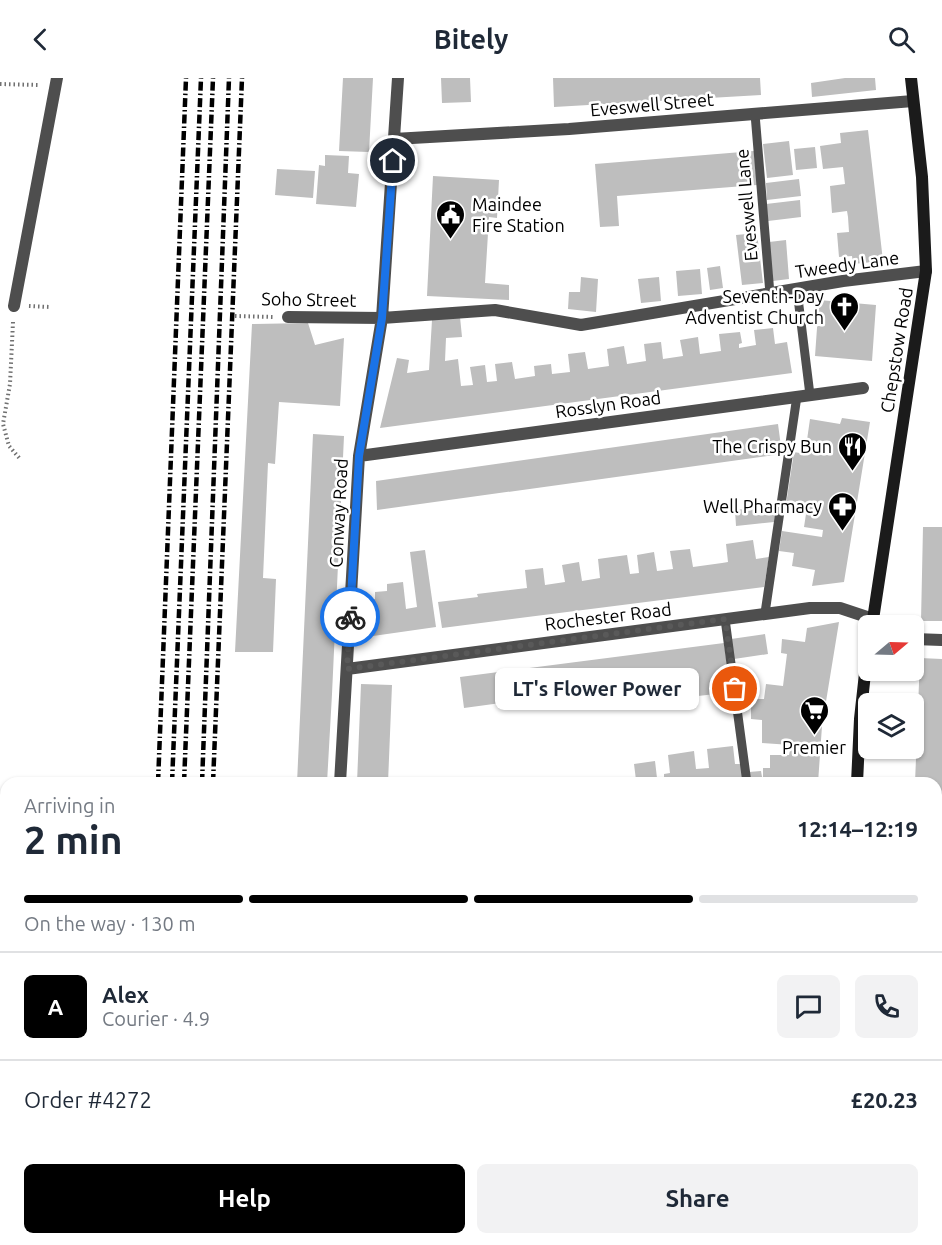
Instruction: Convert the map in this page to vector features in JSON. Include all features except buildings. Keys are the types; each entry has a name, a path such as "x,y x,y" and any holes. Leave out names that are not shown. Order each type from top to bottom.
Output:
{"main road":[{"name":"Chepstow Road","path":"873,615 926,271 922,186 911,78"},
{"path":"857,777 864,681"}],"street":[{"name":"Conway Road","path":"340,777 359,456 382,318 398,78"},
{"path":"14,306 57,81"},
{"name":"Eveswell Street","path":"394,139 569,129 914,101"},
{"name":"Tweedy Lane","path":"382,318 495,310 581,325 843,281 926,271"},
{"name":"Soho Street","path":"288,317 382,318"},
{"name":"Rosslyn Road","path":"359,456 863,388"},
{"name":"Rochester Road","path":"347,669 810,608 840,608 858,616"},
{"path":"924,639 942,640"}],"lane":[{"name":"Eveswell Lane","path":"755,114 770,294"},
{"path":"765,613 803,395 797,290"},
{"path":"725,619 746,777"}],"path":[{"path":"0,84 57,81"},
{"path":"14,306 10,384 3,424 9,446 21,460"},
{"name":"Soho Street","path":"235,316 288,317"}],"railway":[{"path":"158,777 186,78"},
{"path":"172,777 201,78"},
{"path":"184,777 213,78"},
{"path":"202,777 229,78"},
{"path":"213,777 242,78"}],"way so far":[{"path":"350,617 347,669 725,619 735,689"}],"place":[{"name":"Maindee Fire Station","path":"451,240"},
{"name":"Seventh-Day Adventist Church","path":"845,332"},
{"name":"The Crispy Bun","path":"853,472"},
{"name":"Well Pharmacy","path":"843,532"},
{"name":"LT's Flower Power","path":"735,689"},
{"name":"Premier","path":"814,736"}],"route":[{"path":"350,617 359,456 382,318 393,161"}]}
